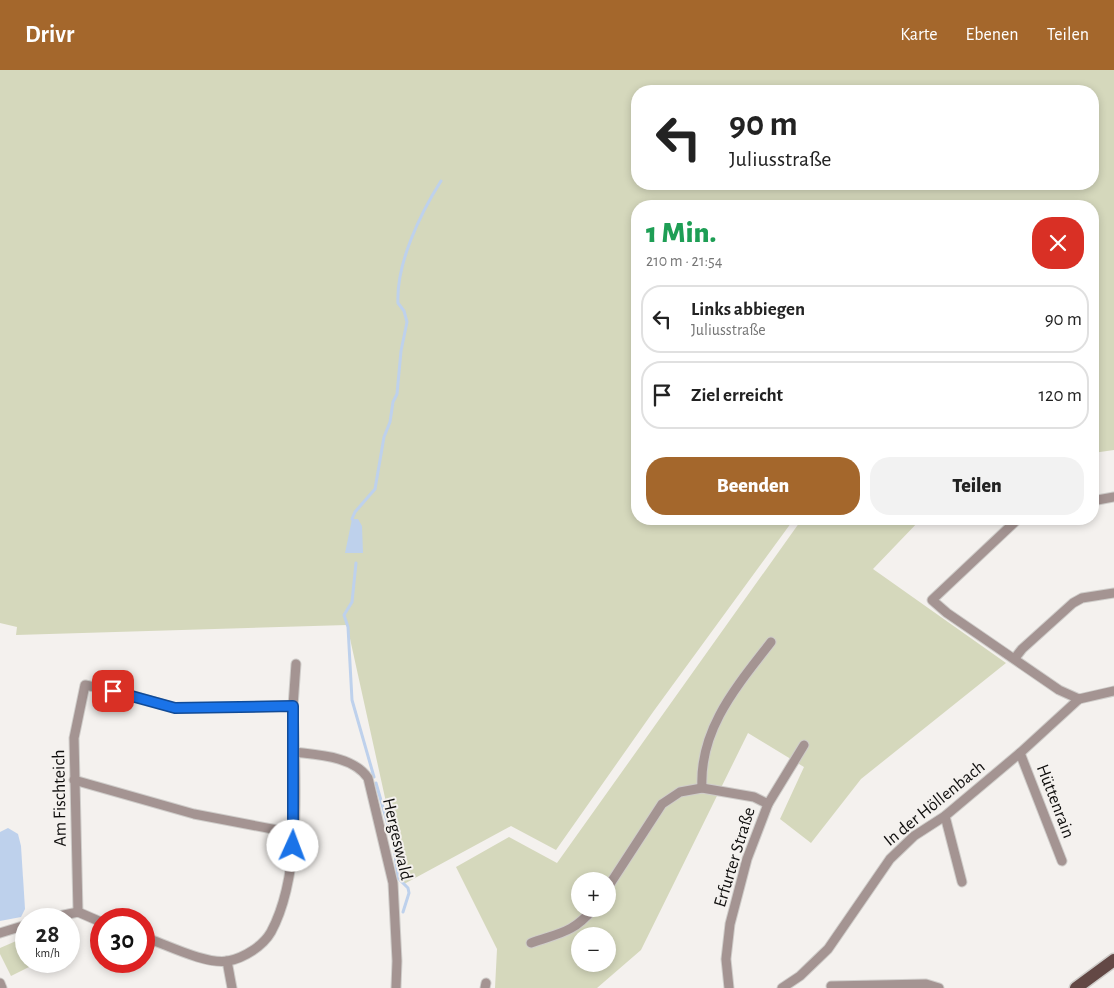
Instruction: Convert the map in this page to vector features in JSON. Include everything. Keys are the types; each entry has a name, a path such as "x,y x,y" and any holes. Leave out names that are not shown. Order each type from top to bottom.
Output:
{"main road":[{"path":"1076,988 1114,960"}],"street":[{"path":"1099,499 1114,497"},
{"path":"1012,525 932,600 947,613 1059,690 1080,699 1114,691"},
{"path":"1015,658 1022,649 1073,603 1082,598 1114,593"},
{"path":"702,788 704,757 713,724 725,703 771,642"},
{"path":"155,941 206,958 227,961 256,948 271,932 280,909 290,866 293,833 293,706 296,664"},
{"name":"Am Fischteich","path":"78,908 74,738 85,685 127,694 175,708 293,706"},
{"name":"In der Höllenbach","path":"782,988 800,976 828,949 890,859 914,836 945,816 1020,754 1080,699"},
{"name":"Erfurter Straße","path":"728,988 726,959 730,924 747,859 768,804 804,745"},
{"name":"Hergeswald","path":"294,752 341,760 363,770 368,778 393,883 397,961 396,988"},
{"name":"Hüttenrain","path":"1020,754 1062,861"},
{"path":"74,780 194,814 293,833"},
{"path":"616,875 662,804 680,792 702,788 754,797 768,804"},
{"path":"945,816 962,882"},
{"path":"531,943 567,931 580,924 586,917"},
{"path":"0,933 15,928"},
{"path":"227,961 232,988"},
{"path":"0,983 2,988"},
{"path":"831,986 926,984 939,988"}],"green space":[{"path":"0,70 1114,70 1114,450 1099,452 1099,200 631,200 631,525 790,525 653,712 556,850 511,826 404,884 347,625 16,635 17,627 0,623"},
{"path":"798,525 915,525 873,569 1006,663 861,779 811,843 780,819 804,767 748,733 641,950 616,972 616,927 571,927 571,972 616,972 597,988 495,988 497,949 456,867 509,837 557,863"},
{"path":"15,941 15,973 17,973 11,976 0,954 0,948"}],"water":[{"path":"352,519 358,519 362,526 363,553 345,553"},
{"path":"8,828 18,834 21,846 25,908 15,908 15,918 0,921 0,832"}],"waterway":[{"path":"352,519 355,512 375,489 384,437 390,422 393,402 397,394 401,351 407,322 404,311 398,303 398,288 405,256 425,208 441,181"},
{"path":"356,563 352,602 344,615 348,627 352,700 374,777"},
{"path":"376,783 394,846 398,878 408,888 409,893 403,912"}],"route":[{"path":"113,691 175,708 293,706 293,846"}]}
